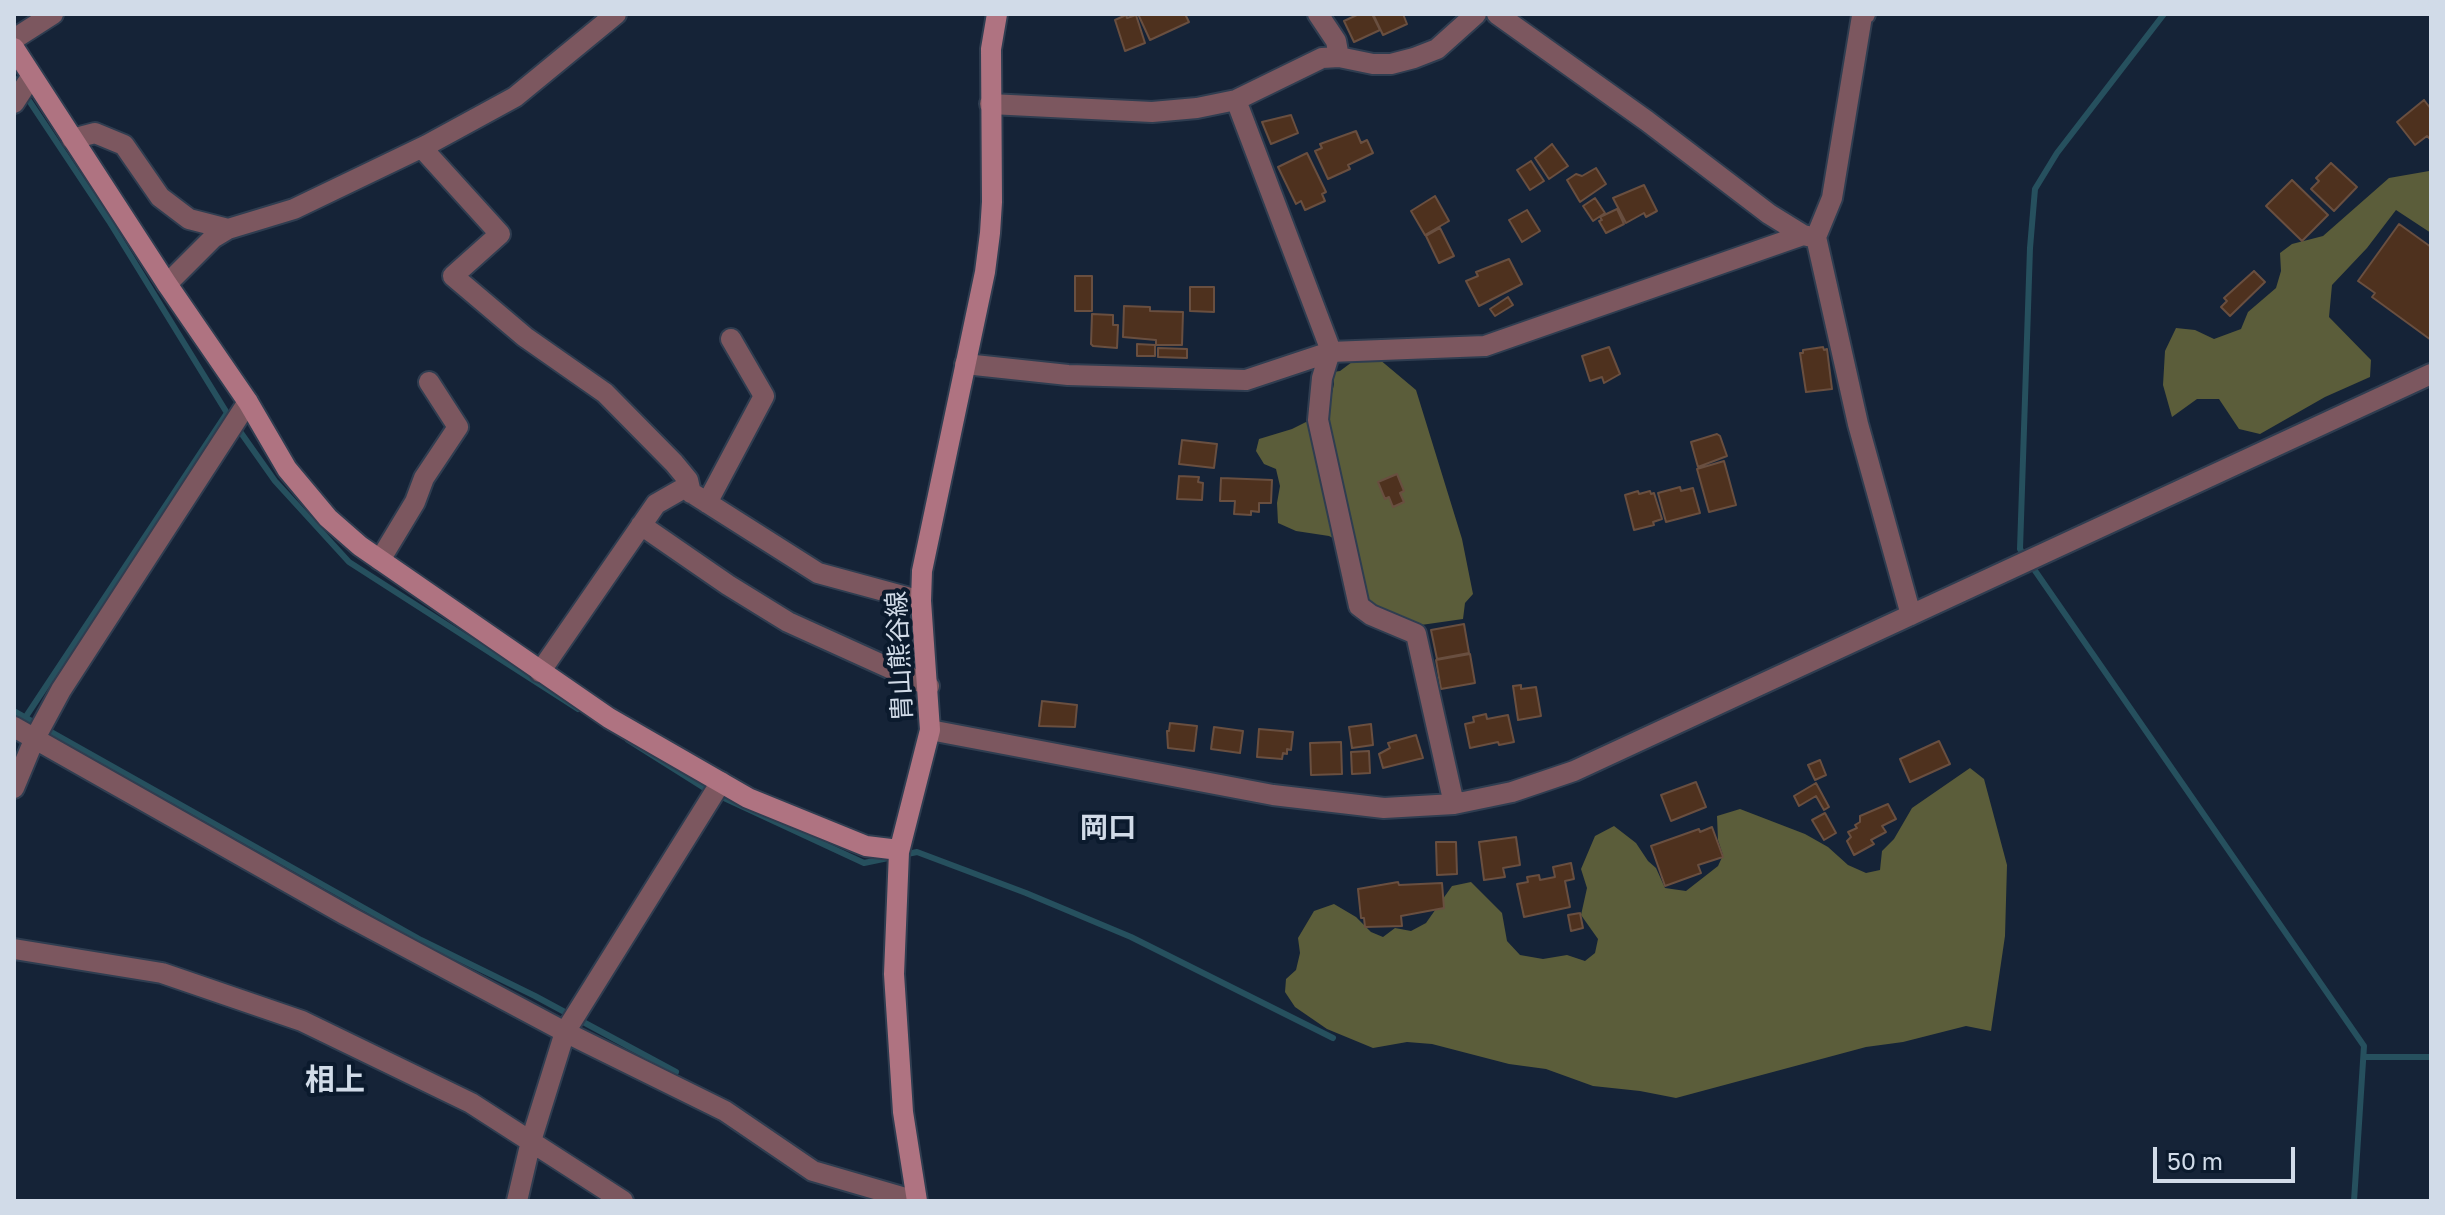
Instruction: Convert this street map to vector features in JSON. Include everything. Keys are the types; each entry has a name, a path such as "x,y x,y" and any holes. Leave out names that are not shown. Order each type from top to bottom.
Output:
{"street":[{"path":"14,39 53,14"},
{"path":"167,284 213,238 228,229 294,209 422,148 515,97 616,14"},
{"name":"胄山熊谷線","path":"917,1201 903,1112 894,974 899,858 930,730 921,601 928,540 985,272 990,233 991,49 997,14"},
{"path":"1318,14 1336,41 1339,57"},
{"path":"990,104 1152,112 1197,108 1236,100 1322,58 1339,57 1373,64 1391,64 1414,58 1437,49 1476,14"},
{"path":"1497,14 1647,121 1769,214 1809,236 1911,615"},
{"path":"965,364 1068,375 1246,380 1330,352 1485,346 1809,236 1832,198 1862,16 1865,14"},
{"path":"14,48 167,284 248,402 287,469 328,518 380,560 609,718 748,798 899,858"},
{"path":"14,103 31,77"},
{"path":"1236,100 1330,352 1322,378 1318,420 1359,606 1371,615 1416,634 1454,804"},
{"path":"72,139 95,133 124,145 160,197 189,219 228,229"},
{"path":"422,148 500,234 453,276 525,337 605,393 674,463 699,498"},
{"path":"699,498 764,396 731,339"},
{"path":"930,730 1273,795 1384,808 1454,804 1512,792 1574,771 2431,374"},
{"path":"380,560 415,502 424,478 458,427 429,382"},
{"path":"14,788 34,740 61,690 248,402"},
{"path":"540,672 656,504 684,488 818,573 921,601"},
{"path":"641,525 788,622 929,686"},
{"path":"14,727 346,915 565,1032 725,1111 813,1171 917,1201"},
{"path":"517,1201 531,1141 565,1032 721,782"},
{"path":"14,949 162,973 289,1016 471,1103 623,1201"}],"green space":[{"path":"2429,171 2431,233 2396,210 2367,248 2332,285 2329,317 2371,360 2370,377 2325,397 2260,434 2239,429 2219,399 2197,399 2172,417 2163,385 2165,351 2176,328 2195,330 2214,339 2241,329 2248,312 2276,288 2281,271 2280,253 2292,244 2323,236 2389,178"},
{"path":"1356,359 1379,359 1416,390 1462,539 1473,594 1465,603 1463,619 1421,625 1369,603 1351,547 1329,536 1296,531 1278,523 1280,486 1276,469 1264,464 1256,451 1259,439 1292,429 1328,411 1334,384 1333,372 1340,371"},
{"path":"1970,768 1984,779 2007,865 2005,936 1991,1031 1966,1026 1903,1042 1866,1047 1676,1098 1593,1086 1546,1069 1509,1064 1432,1044 1407,1042 1373,1048 1327,1029 1295,1007 1285,992 1286,979 1296,970 1300,953 1298,938 1314,911 1334,904 1356,917 1371,932 1383,937 1395,928 1411,931 1426,923 1452,886 1471,882 1502,913 1507,941 1520,955 1543,959 1567,955 1585,961 1595,953 1598,939 1581,915 1587,888 1581,869 1595,836 1614,826 1636,843 1656,868 1665,888 1686,891 1718,866 1723,855 1718,840 1717,816 1740,809 1805,834 1828,847 1848,865 1866,873 1880,870 1882,851 1894,839 1912,808"}],"building":[{"path":"1138,14 1185,14 1189,22 1150,40"},
{"path":"1359,14 1372,14 1380,30 1354,42 1344,21"},
{"path":"1373,14 1403,14 1407,24 1383,35"},
{"path":"1126,15 1127,18 1136,15 1145,43 1125,51 1115,20"},
{"path":"2424,100 2431,109 2431,140 2427,136 2415,145 2397,122"},
{"path":"1291,115 1298,133 1271,144 1262,122"},
{"path":"1356,131 1361,143 1367,140 1373,153 1328,179 1315,151 1322,148 1320,144"},
{"path":"1552,144 1568,166 1549,179 1535,158"},
{"path":"1307,153 1326,192 1322,194 1325,201 1305,210 1301,201 1296,204 1278,167"},
{"path":"1531,161 1544,181 1530,190 1517,170"},
{"path":"2331,163 2357,187 2334,211 2311,189 2319,181 2316,178"},
{"path":"1596,168 1606,184 1580,202 1567,180"},
{"path":"2292,180 2328,215 2302,241 2266,206"},
{"path":"1644,185 1657,211 1646,217 1644,213 1626,223 1613,198"},
{"path":"1435,196 1449,221 1425,235 1411,211"},
{"path":"1595,198 1605,213 1593,221 1583,206"},
{"path":"1617,209 1624,224 1606,233 1600,217"},
{"path":"1527,210 1540,231 1522,242 1509,220"},
{"path":"2399,224 2431,247 2431,340 2372,297 2375,293 2358,281"},
{"path":"1440,228 1454,256 1439,263 1426,236"},
{"path":"1509,259 1522,284 1479,306 1466,281 1478,276 1476,272"},
{"path":"2254,271 2265,282 2230,316 2221,307 2227,301 2224,298"},
{"path":"1075,276 1092,276 1092,311 1075,311"},
{"path":"1190,287 1214,287 1214,312 1190,311"},
{"path":"1508,297 1513,305 1495,316 1490,309"},
{"path":"1124,306 1183,312 1182,345 1156,345 1156,340 1123,337"},
{"path":"1092,314 1113,315 1113,325 1118,325 1117,348 1091,344"},
{"path":"1137,344 1155,345 1155,356 1137,356"},
{"path":"1609,347 1620,374 1604,383 1602,377 1590,381 1582,356"},
{"path":"1823,347 1827,349 1832,389 1806,392 1800,353"},
{"path":"1158,348 1187,349 1187,358 1158,357"},
{"path":"1717,434 1727,456 1698,467 1691,442"},
{"path":"1182,440 1217,444 1214,468 1179,464"},
{"path":"1724,461 1736,505 1709,512 1697,469"},
{"path":"1397,474 1404,491 1400,493 1404,502 1393,507 1389,497 1385,499 1378,482"},
{"path":"1179,476 1199,477 1198,482 1203,483 1202,500 1177,499"},
{"path":"1221,478 1272,480 1271,503 1259,503 1259,512 1251,511 1251,515 1234,514 1235,501 1220,501"},
{"path":"1680,487 1681,491 1693,488 1700,513 1666,522 1658,493"},
{"path":"1638,491 1639,494 1654,493 1662,519 1653,522 1654,525 1634,530 1625,495"},
{"path":"1464,624 1469,653 1437,659 1431,630"},
{"path":"1470,654 1475,683 1441,689 1436,660"},
{"path":"1521,685 1521,689 1536,687 1541,716 1518,720 1513,686"},
{"path":"1042,701 1077,705 1075,727 1039,726"},
{"path":"1486,714 1487,719 1508,715 1514,742 1470,748 1465,724 1474,722 1473,717"},
{"path":"1170,723 1197,726 1194,751 1168,748"},
{"path":"1371,724 1373,745 1352,748 1349,727"},
{"path":"1214,727 1243,731 1240,753 1211,749"},
{"path":"1259,729 1293,732 1291,750 1283,753 1282,759 1257,757"},
{"path":"1416,735 1423,758 1383,768 1379,754 1390,748 1388,743"},
{"path":"1939,741 1950,764 1910,782 1900,759"},
{"path":"1341,742 1342,774 1311,775 1310,743"},
{"path":"1369,751 1370,773 1352,774 1351,752"},
{"path":"1820,760 1826,775 1815,780 1808,765"},
{"path":"1696,782 1706,807 1671,821 1661,795"},
{"path":"1816,783 1829,807 1824,810 1816,796 1799,806 1794,796"},
{"path":"1888,804 1896,819 1882,826 1886,832 1871,840 1874,844 1854,855 1847,841 1851,837 1848,832 1857,828 1855,825 1860,822 1860,816"},
{"path":"1825,813 1836,833 1824,840 1812,820"},
{"path":"1712,827 1723,857 1698,865 1701,873 1665,886 1651,846"},
{"path":"1516,837 1520,865 1503,868 1505,877 1484,880 1479,842"},
{"path":"1436,842 1456,842 1457,874 1437,875"},
{"path":"1571,863 1574,879 1565,881 1570,907 1524,917 1517,884 1528,882 1527,877 1539,875 1540,880 1555,877 1553,867"},
{"path":"1398,882 1399,885 1442,883 1444,908 1401,916 1402,926 1365,927 1358,889"},
{"path":"1580,913 1583,928 1571,931 1568,915"}],"waterway":[{"path":"2164,14 2057,153 2035,189 2030,248 2020,549 2364,1046 2354,1201"},
{"path":"14,78 109,221 227,413 275,481 349,562 578,709"},
{"path":"25,718 227,413"},
{"path":"14,711 421,940 535,996 676,1072"},
{"path":"628,740 709,791 864,863 917,852 1131,937 1333,1038"},
{"path":"2364,1057 2431,1057"}],"district":[{"name":"岡口","path":"1108,828"},
{"name":"相上","path":"335,1080"}]}
